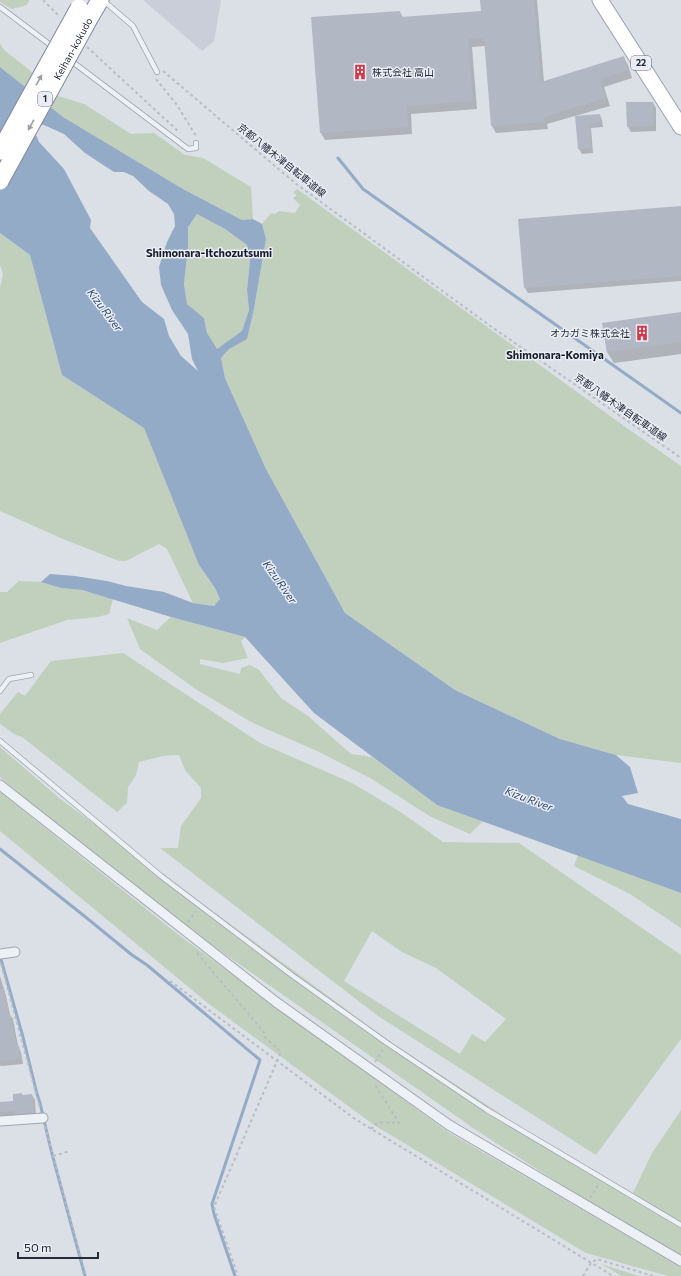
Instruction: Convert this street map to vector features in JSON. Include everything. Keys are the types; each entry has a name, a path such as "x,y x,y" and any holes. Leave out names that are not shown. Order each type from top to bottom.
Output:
{"highway":[{"name":"Keihan-kokudo","path":"0,151 84,8 100,0"},
{"name":"Keihan-kokudo","path":"0,181 84,8"}],"main road":[{"name":"22","path":"600,0 681,127"}],"street":[{"path":"0,785 276,1002 370,1070 449,1125 681,1261"},
{"path":"0,954 15,952"},
{"path":"0,1121 43,1118"}],"lane":[{"path":"103,0 133,26 157,72"},
{"path":"0,8 188,149 196,148 196,143"},
{"path":"0,691 9,680 31,675"},
{"path":"0,741 161,876 293,976 387,1044 487,1110 681,1225"}],"path":[{"path":"44,0 59,17"},
{"path":"86,45 186,138 191,142 196,143 197,137 177,105 155,77 157,72"},
{"name":"京都八幡木津自転車道線","path":"157,72 165,72 295,183 489,325 681,458"},
{"path":"182,929 200,906"},
{"path":"192,948 264,1032 265,1037 281,1052 214,1207 238,1276"},
{"path":"170,982 355,1119 613,1276"},
{"path":"371,1129 378,1122 400,1123 369,1076 370,1070 387,1044"},
{"path":"53,1156 70,1151"},
{"path":"585,1205 601,1178"},
{"path":"583,1276 591,1263 597,1259 653,1276"}],"shaded area":[{"path":"143,0 221,0 214,41 202,51"}],"green space":[{"path":"0,0 29,1 27,5 12,9 0,2"},
{"path":"0,43 4,50 27,68 58,96 84,104 131,134 154,133 185,155 203,158 251,187 253,219 242,220 183,189 63,117 0,67"},
{"path":"297,189 681,466 681,763 616,755 560,739 455,690 345,613 266,469 225,378 221,358 229,349 247,338 254,309 266,239 262,224 271,213 275,214 279,211 295,213 300,205 293,198 297,195 293,193"},
{"path":"197,214 225,229 247,245 250,260 247,290 249,310 242,331 217,350 207,333 204,318 187,304 184,284 188,248 188,227"},
{"path":"0,233 30,255 62,375 144,428 199,565 215,588 220,599 214,606 193,603 167,549 159,544 126,561 119,561 63,539 0,511 0,288 3,274 0,265"},
{"path":"19,581 41,582 61,588 82,590 113,599 109,614 98,617 67,620 0,643 0,592 7,592"},
{"path":"171,617 245,637 241,641 248,658 223,663 200,659 200,664 240,674 241,668 250,665 259,670 281,698 308,716 351,754 372,757 437,805 483,821 470,834 431,817 370,778 317,751 253,723 197,690 140,649 127,618 157,630"},
{"path":"123,653 260,743 352,783 399,811 443,842 519,843 681,955 681,1039 596,1155 378,1016 160,848 178,848 181,826 201,798 201,788 185,770 179,755 163,756 139,762 136,775 128,787 127,803 117,812 22,737 14,734 0,724 0,714 18,692 25,696 51,661","holes":["372,931 402,952 436,968 506,1019 485,1042 472,1034 460,1054 344,981"]},
{"path":"0,747 59,798 392,1043 605,1182 681,1226 681,1256 594,1206 476,1130 179,922 62,832 0,777"},
{"path":"0,792 180,936 448,1132 681,1267 681,1276 668,1276 586,1253 374,1125 209,1004 0,831"},
{"path":"578,855 681,893 681,928 630,894 574,866"},
{"path":"681,1110 681,1222 632,1195 652,1153"},
{"path":"601,1264 639,1276 622,1276"}],"water":[{"name":"Kizu River","path":"0,67 63,117 183,189 242,220 253,219 262,224 266,239 254,309 247,339 229,349 221,358 225,378 266,469 345,613 455,690 560,739 616,755 630,767 638,793 622,796 628,804 681,819 681,893 437,805 314,713 245,637 171,617 82,590 61,588 41,582 50,574 75,576 164,592 193,603 214,606 220,599 215,588 199,565 144,428 62,375 30,255 0,233","holes":["31,123 44,125 64,134 85,153 114,172 124,172 133,176 149,191 168,204 174,214 175,226 167,242 159,267 161,285 172,310 188,334 192,359 198,371 181,356 169,336 164,319 142,302 90,228 91,220 64,169 39,142","197,214 225,229 247,245 250,260 247,290 249,310 242,331 217,349 207,333 204,318 187,304 184,284 188,248 188,227"]}],"building":[{"path":"480,0 534,0 541,82 624,56 628,70 600,79 606,98 544,117 544,122 491,126 484,38 468,39 473,101 407,106 408,127 320,133 311,17 400,11 401,17 481,11"},
{"path":"626,102 653,102 654,126 627,127"},
{"path":"600,114 601,123 589,124 591,148 578,149 575,116"},
{"path":"681,206 681,276 524,288 518,219"},
{"name":"オカガミ株式会社","path":"681,312 681,342 607,352 602,323"},
{"path":"4,988 21,1059 0,1061 0,989"},
{"path":"22,1093 22,1095 32,1094 34,1112 14,1114 14,1111 0,1112 0,1102 13,1101 13,1094"}],"waterway":[{"path":"338,158 363,189 681,413"},
{"path":"0,849 132,955 147,965 260,1060 212,1204 235,1276"},
{"path":"0,956 23,1037 51,1150 85,1276"}],"place":[{"name":"株式会社 高山","path":"360,72"},
{"name":"オカガミ株式会社","path":"642,333"}],"district":[{"name":"Shimonara-Itchozutsumi","path":"209,253"},
{"name":"Shimonara-Komiya","path":"555,355"}]}
